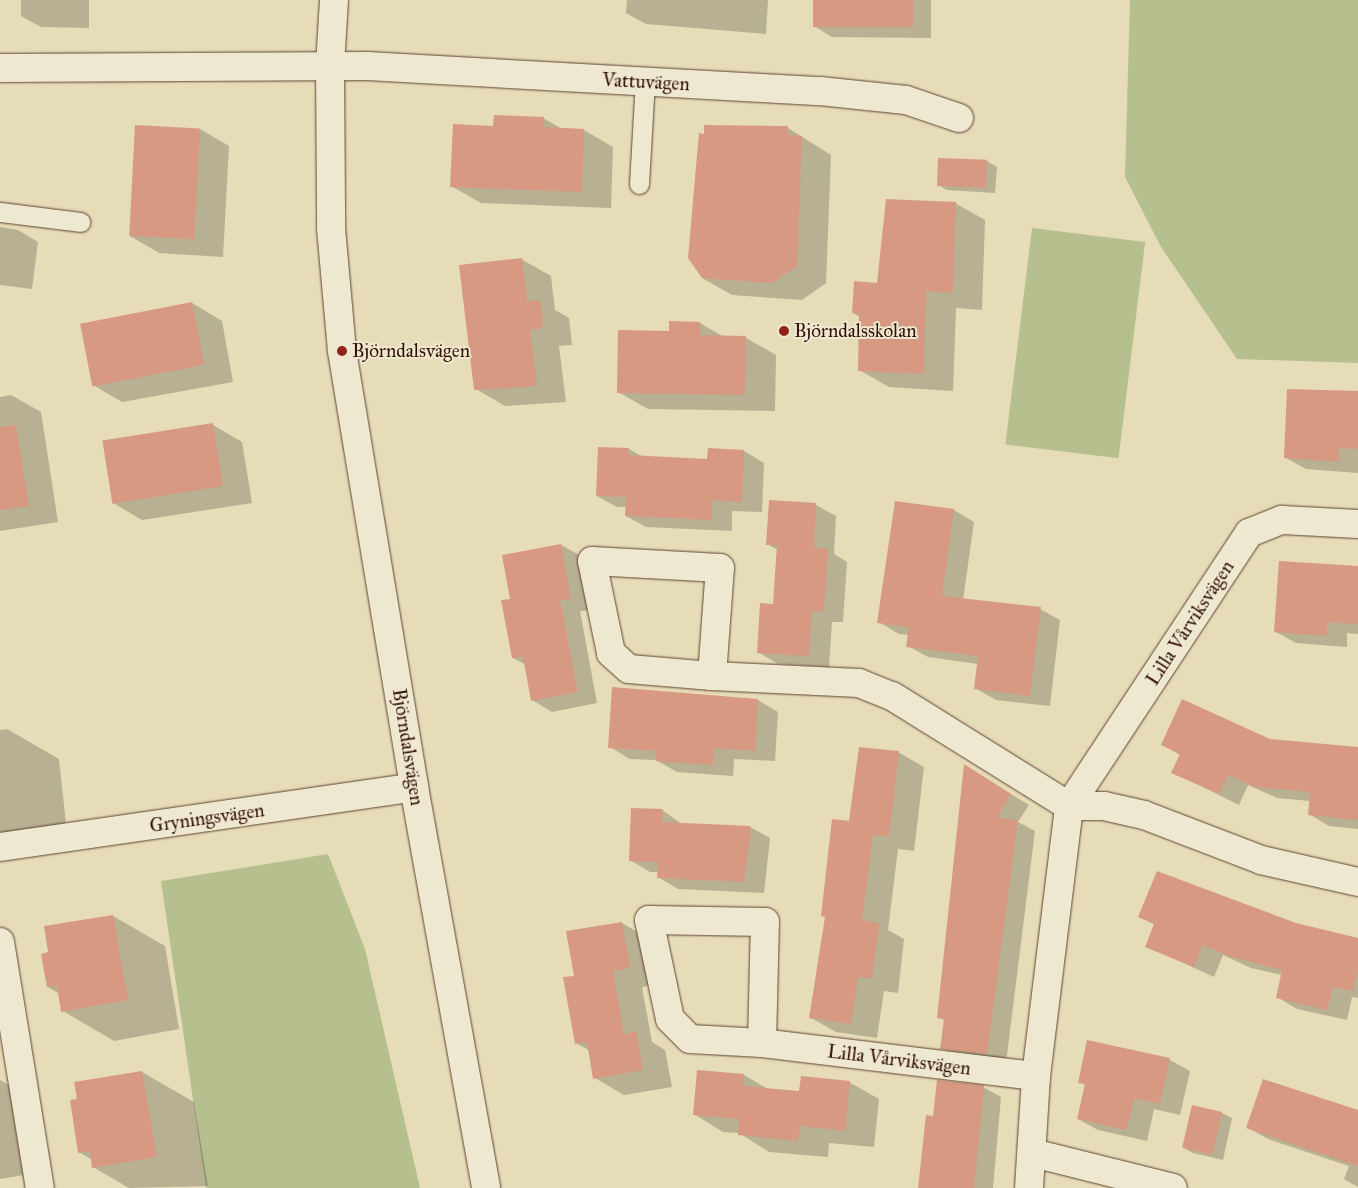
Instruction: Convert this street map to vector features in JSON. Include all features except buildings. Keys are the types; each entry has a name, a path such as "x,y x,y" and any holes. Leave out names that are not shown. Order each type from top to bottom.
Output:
{"street":[{"name":"Björndalsvägen","path":"334,0 330,66 331,228 342,351 414,787 486,1188"},
{"path":"0,68 330,66"},
{"name":"Vattuvägen","path":"330,66 646,81 820,92 906,100 958,118"},
{"name":"Lilla Vårviksvägen","path":"1029,1188 1033,1153 1036,1076 1069,806 1250,533 1282,520 1358,524"},
{"path":"712,676 720,568 592,561 611,653 629,669 712,676 859,683 892,696 1069,806 1104,806 1144,814 1261,860 1358,882"},
{"name":"Gryningsvägen","path":"0,847 414,787"},
{"name":"Lilla Vårviksvägen","path":"762,1043 765,922 649,920 670,1019 690,1039 762,1043 1036,1076"},
{"path":"0,942 40,1188"},
{"path":"1033,1153 1172,1188"}],"lane":[{"path":"639,184 646,81"},
{"path":"0,212 80,222"}],"green space":[{"path":"1130,0 1358,0 1358,363 1237,359 1161,247 1125,177"},
{"path":"1032,228 1145,242 1119,458 1005,444"},
{"path":"328,854 365,949 420,1188 206,1188 161,881"}],"place":[{"name":"Björndalsskolan","path":"784,331"},
{"name":"Björndalsvägen","path":"342,351"}]}
